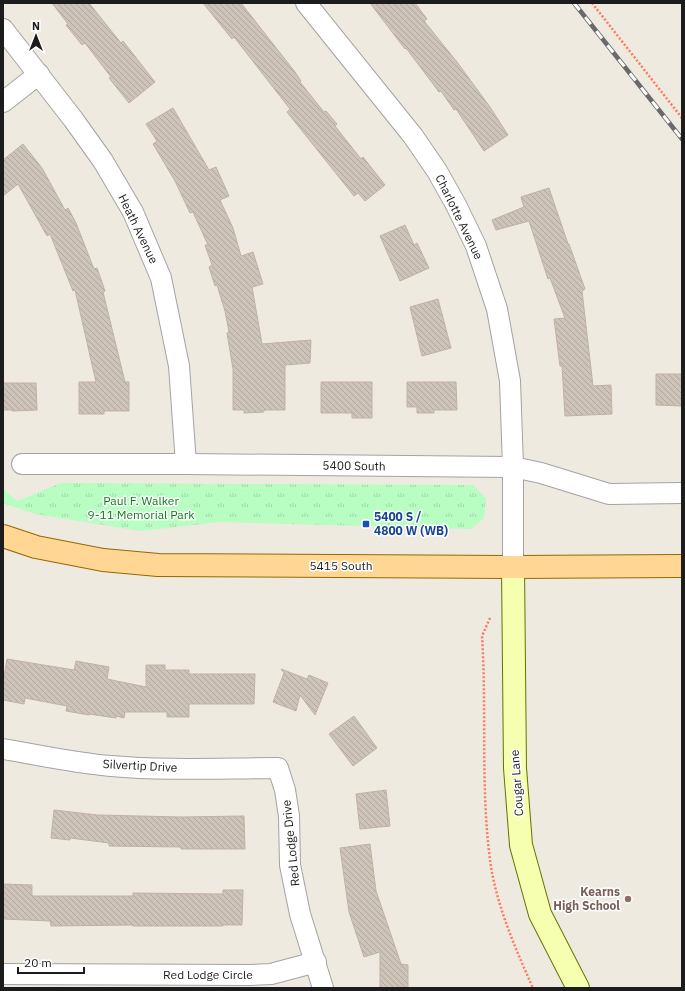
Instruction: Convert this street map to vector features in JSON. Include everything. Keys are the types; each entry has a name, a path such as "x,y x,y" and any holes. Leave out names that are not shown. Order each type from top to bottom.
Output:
{"main road":[{"name":"5415 South","path":"3,536 36,547 103,560 158,565 514,567 682,566"},
{"name":"Cougar Lane","path":"514,567 515,768 522,845 540,914 578,988"}],"street":[{"name":"Charlotte Avenue","path":"306,3 413,136 437,171 476,246 497,310 510,381 514,467 514,567"},
{"name":"Heath Avenue","path":"3,29 73,119 103,162 133,212 161,278 179,366 186,464"},
{"path":"3,102 39,74"},
{"name":"5400 South","path":"22,464 514,467 541,473 609,494 682,493"},
{"name":"Silvertip Drive","path":"3,749 111,766 156,768 278,768"},
{"name":"Red Lodge Drive","path":"278,768 285,790 289,816 290,865 298,907 323,988"},
{"name":"Red Lodge Circle","path":"3,974 249,975 270,974 316,962"}],"path":[{"path":"592,3 682,118"},
{"path":"482,636 486,803 492,868 505,920 533,988"}],"green space":[{"name":"Paul F. Walker 9-11 Memorial Park","path":"61,483 473,485 486,498 484,518 471,529 220,522 141,531 35,514 3,503 3,489 17,501"}],"building":[{"path":"52,3 89,3 121,43 123,41 155,82 129,103 109,78 111,77 85,43 82,45 66,25 68,24"},
{"path":"203,3 241,3 295,72 301,81 300,82 324,112 326,111 337,124 335,126 361,159 363,157 385,185 365,201 358,193 354,196 287,112 290,109 234,37 232,39"},
{"path":"370,3 415,3 427,19 424,21 457,62 490,107 508,135 484,151 456,109 454,110 441,91 439,92"},
{"path":"173,108 209,170 216,167 229,196 220,200 233,228 241,256 253,252 263,284 252,287 262,344 311,340 310,363 285,365 285,410 264,410 264,412 244,413 244,410 233,410 233,369 227,333 229,332 225,311 217,285 215,286 209,267 212,265 205,245 208,245 193,212 190,213 175,181 153,144 157,141 146,124"},
{"path":"23,144 42,168 65,210 68,208 76,223 94,269 97,268 105,291 103,292 125,382 129,382 129,411 104,411 104,414 79,414 79,382 96,382 75,290 73,291 50,234 47,236 18,184 3,196 3,160"},
{"path":"549,188 585,289 582,291 593,386 611,385 612,414 565,416 562,366 560,366 554,319 565,318 550,278 548,279 529,221 496,230 492,220 524,207 521,197"},
{"path":"405,225 414,245 417,243 429,268 400,281 380,236"},
{"path":"438,299 451,348 422,356 410,307"},
{"path":"656,374 682,374 682,406 656,405"},
{"path":"321,382 372,382 372,418 352,418 352,413 321,413"},
{"path":"407,382 456,382 457,410 434,410 434,413 417,413 417,407 407,407"},
{"path":"3,383 36,383 37,410 3,410"},
{"path":"7,659 74,670 76,661 109,667 107,679 146,687 146,665 165,665 165,670 189,670 189,674 255,674 254,704 189,704 189,717 167,717 167,712 125,712 124,718 116,716 116,718 66,711 67,706 25,698 24,704 3,700 3,683"},
{"path":"281,669 307,679 309,675 328,683 315,715 300,695 296,711 273,702 284,673"},
{"path":"354,716 377,748 353,766 329,734"},
{"path":"386,790 390,826 360,829 356,794"},
{"path":"54,810 97,815 181,817 244,816 245,849 181,849 181,847 109,846 109,843 70,838 70,840 51,838"},
{"path":"370,844 376,891 401,964 408,965 408,988 380,988 380,952 364,957 349,912 340,848"},
{"path":"3,884 32,885 32,896 133,896 133,893 223,894 223,890 243,890 242,925 51,926 50,921 3,919"}],"railway":[{"path":"574,3 682,139"}],"place":[{"name":"5400 S / 4800 W (WB)","path":"366,524"},
{"name":"Kearns High School","path":"628,899"}]}
